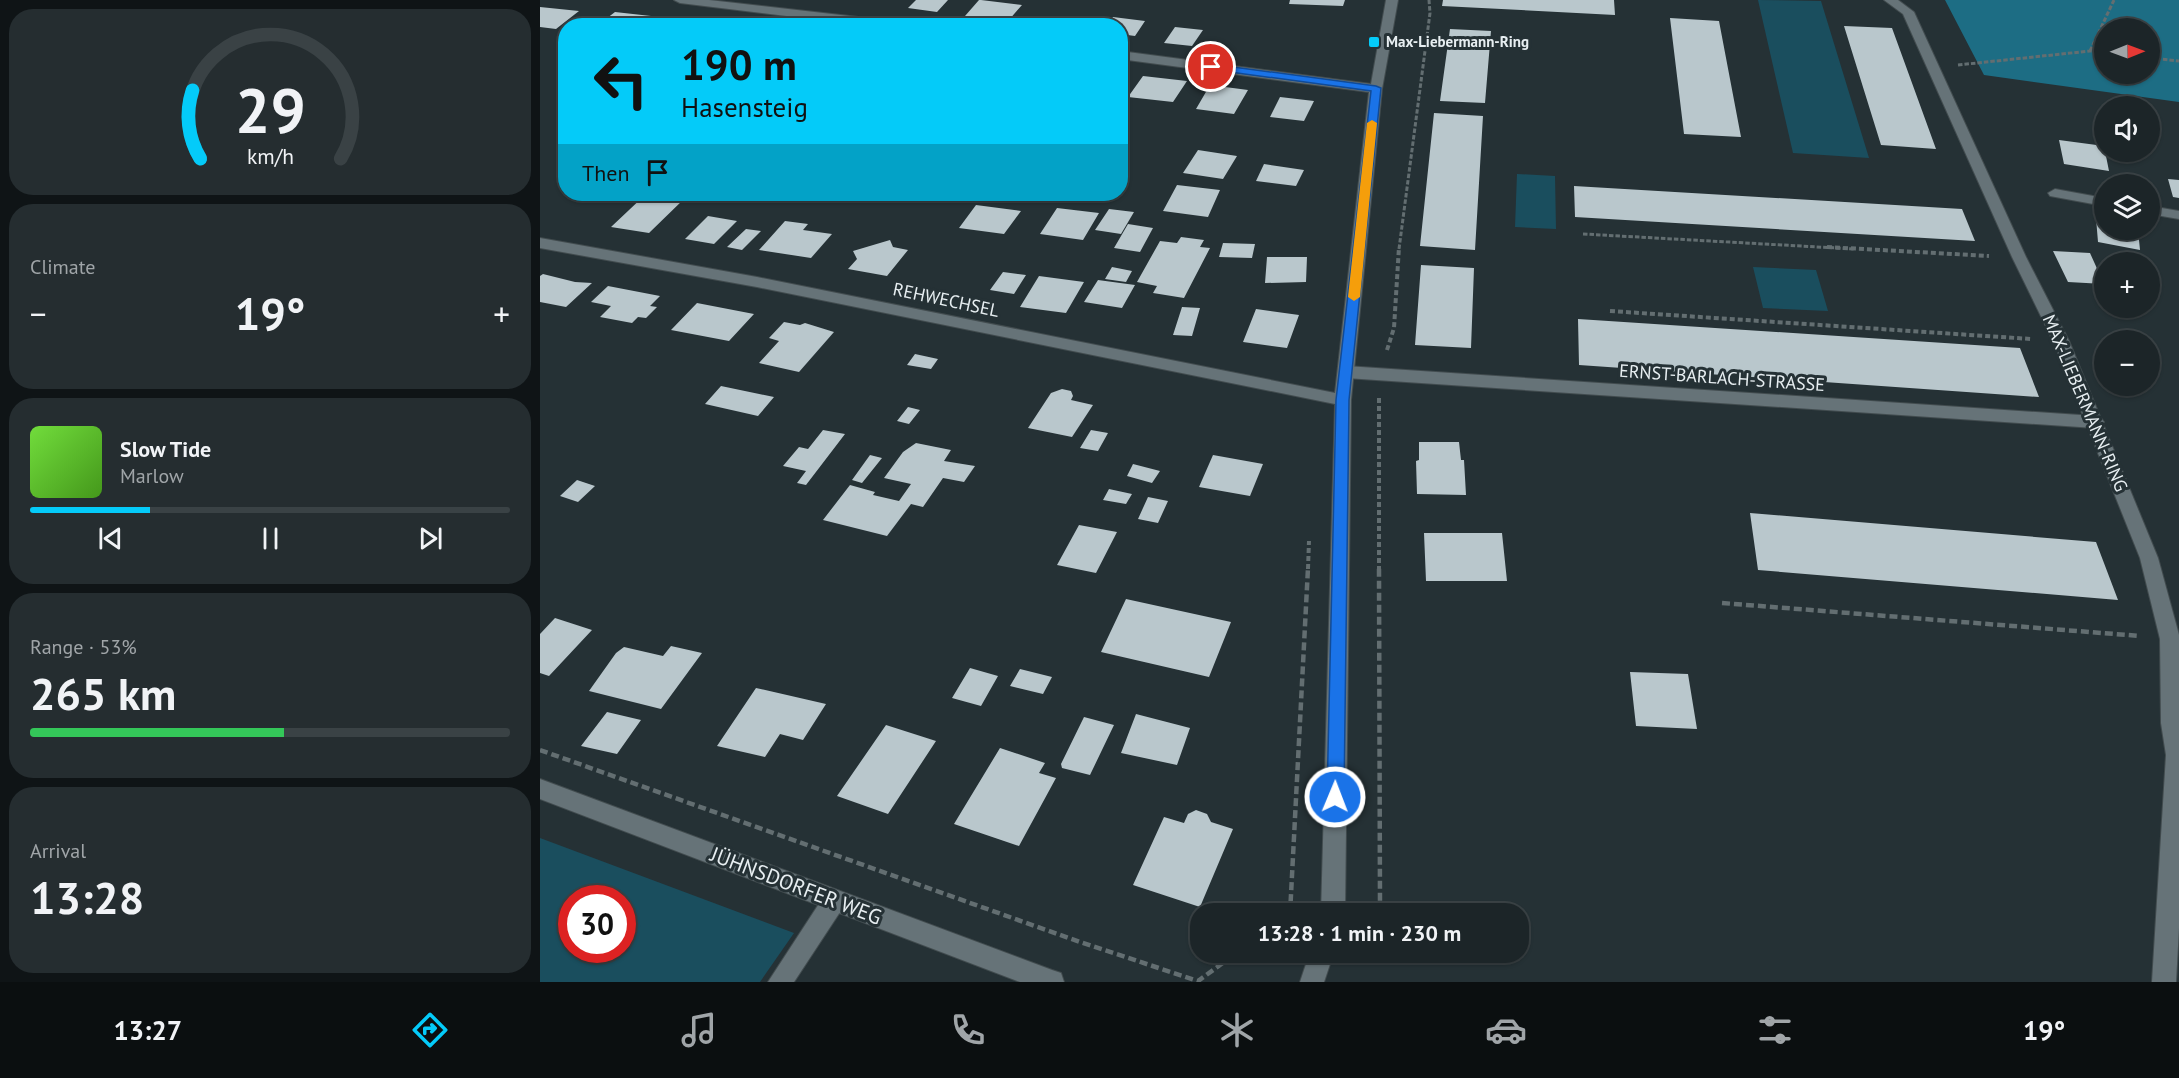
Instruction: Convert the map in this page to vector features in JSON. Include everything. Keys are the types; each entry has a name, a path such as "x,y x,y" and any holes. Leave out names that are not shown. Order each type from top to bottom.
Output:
{"street":[{"path":"680,0 834,18"},
{"path":"1333,903 1343,400 1376,88 1392,0"},
{"name":"MAX-LIEBERMANN-RING","path":"1890,0 1908,12 2019,257 2061,341 2149,558 2170,639 2172,723 2177,755 2164,982"},
{"path":"1128,56 1376,88"},
{"path":"2055,193 2094,200"},
{"path":"2160,212 2179,215"},
{"name":"REHWECHSEL","path":"540,243 757,282 1343,400"},
{"name":"ERNST-BARLACH-STRASSE","path":"1347,372 2095,422"},
{"name":"JÜHNSDORFER WEG","path":"540,789 1052,982"},
{"path":"780,982 834,901"},
{"path":"1312,982 1318,963"}],"path":[{"path":"1380,903 1379,375 1394,328 1398,256 1430,14 1429,0"},
{"path":"2090,51 2114,0"},
{"path":"1934,68 2094,51"},
{"path":"2160,59 2179,61"},
{"path":"1583,234 2019,257"},
{"path":"1610,311 2061,341"},
{"path":"1722,603 2170,639"},
{"path":"540,750 1080,942 1198,981 1223,963"}],"shaded area":[{"path":"1758,0 1821,1 1869,158 1793,153"},
{"path":"1945,0 2179,0 2179,102 2160,99 2160,96 2136,96 1984,75"},
{"path":"1517,174 1555,176 1556,229 1515,227"},
{"path":"1753,267 1816,270 1828,311 1763,308"},
{"path":"540,838 794,933 760,982 540,982"}],"building":[{"path":"916,0 948,0 937,12 908,8"},
{"path":"979,0 1022,5 1011,18 965,16"},
{"path":"1290,0 1345,0 1343,6 1289,4"},
{"path":"1443,0 1614,0 1615,15 1442,6"},
{"path":"540,7 579,11 570,18 558,18 556,29 540,27"},
{"path":"615,12 651,16 649,18 607,18"},
{"path":"1670,18 1719,21 1741,137 1684,134"},
{"path":"1128,19 1145,21 1135,36 1128,35"},
{"path":"1844,26 1892,28 1936,149 1881,145"},
{"path":"1175,27 1203,30 1192,46 1164,43"},
{"path":"1450,29 1491,31 1485,103 1440,101"},
{"path":"1143,76 1187,81 1173,102 1128,97"},
{"path":"1210,85 1248,90 1234,114 1196,109"},
{"path":"1280,97 1314,101 1304,121 1270,117"},
{"path":"1434,113 1483,116 1475,250 1420,246"},
{"path":"2059,140 2094,145 2094,162 2107,162 2109,171 2064,164"},
{"path":"1198,150 1237,156 1223,179 1183,173"},
{"path":"1264,164 1304,170 1296,186 1256,181"},
{"path":"2168,179 2179,180 2179,198 2173,197"},
{"path":"1177,185 1220,190 1208,217 1163,211"},
{"path":"1574,186 1962,209 1975,241 1575,217"},
{"path":"639,201 682,201 649,233 611,227"},
{"path":"976,205 1021,211 1004,234 959,228"},
{"path":"1057,208 1099,213 1083,240 1040,234"},
{"path":"1109,209 1134,212 1121,234 1095,230"},
{"path":"708,216 737,221 714,244 685,239"},
{"path":"785,221 808,224 803,230 832,234 811,258 759,250"},
{"path":"1128,224 1153,228 1140,252 1114,248"},
{"path":"746,229 761,231 742,250 727,247"},
{"path":"1181,237 1204,240 1200,247 1210,248 1184,298 1153,293 1157,286 1137,282 1160,241 1177,243"},
{"path":"890,240 893,247 908,250 887,276 848,269 857,259 853,251"},
{"path":"2098,240 2139,240 2140,250 2098,242"},
{"path":"1223,243 1255,244 1252,258 1219,257"},
{"path":"2053,251 2090,253 2094,262 2094,283 2068,282"},
{"path":"1267,257 1307,257 1306,282 1265,283"},
{"path":"1421,265 1474,268 1471,348 1415,345"},
{"path":"1112,267 1132,271 1126,282 1105,279"},
{"path":"1003,272 1026,275 1014,294 990,290"},
{"path":"543,274 575,282 592,283 566,307 540,302 540,276"},
{"path":"1039,276 1084,282 1066,313 1020,307"},
{"path":"1098,280 1135,285 1122,308 1084,302"},
{"path":"608,286 660,296 650,306 657,307 646,318 638,317 632,323 600,317 611,306 591,302"},
{"path":"697,303 754,314 729,341 671,330"},
{"path":"1182,307 1200,308 1192,336 1173,335"},
{"path":"1256,309 1299,315 1287,348 1243,342"},
{"path":"1578,319 2020,348 2039,397 1579,365"},
{"path":"784,322 800,325 805,323 834,332 799,372 759,363 779,341 769,338"},
{"path":"915,354 938,359 931,369 907,365"},
{"path":"721,386 774,397 758,416 705,404"},
{"path":"1062,389 1071,391 1073,396 1071,400 1093,405 1072,437 1028,428 1051,393"},
{"path":"908,407 920,410 909,424 897,421"},
{"path":"823,430 845,434 806,485 797,483 806,471 783,466 799,447 808,449"},
{"path":"1091,430 1108,433 1098,451 1080,448"},
{"path":"1419,442 1459,442 1461,460 1464,460 1466,495 1417,494 1416,461 1419,460"},
{"path":"916,443 951,450 944,461 975,466 964,482 943,478 923,507 911,504 887,536 823,520 850,485 875,492 873,495 899,501 911,484 884,478 903,452"},
{"path":"870,455 882,458 862,483 852,480"},
{"path":"1213,455 1263,464 1250,496 1199,487"},
{"path":"1133,464 1160,471 1152,483 1127,476"},
{"path":"577,480 595,486 578,502 560,496"},
{"path":"1109,489 1132,494 1126,504 1103,500"},
{"path":"1148,497 1168,501 1158,523 1138,519"},
{"path":"1750,513 2096,542 2118,600 1758,570"},
{"path":"1079,525 1117,532 1096,573 1057,565"},
{"path":"1424,533 1502,533 1507,581 1426,581"},
{"path":"1126,599 1231,622 1209,677 1101,652"},
{"path":"555,618 592,630 549,676 540,673 540,634"},
{"path":"671,646 702,653 661,709 589,691 616,653 624,647 663,656"},
{"path":"970,668 998,676 981,706 952,698"},
{"path":"1020,669 1052,677 1043,694 1010,686"},
{"path":"1630,672 1688,674 1697,729 1636,726"},
{"path":"756,688 826,704 803,740 780,734 765,757 717,746"},
{"path":"607,712 641,720 617,754 581,746"},
{"path":"1136,714 1190,728 1177,765 1121,753"},
{"path":"1084,717 1114,725 1090,775 1062,768 1061,764"},
{"path":"886,725 936,741 888,814 837,796"},
{"path":"1000,748 1045,763 1039,773 1056,778 1019,846 954,824"},
{"path":"1196,810 1207,814 1211,822 1233,829 1202,903 1190,904 1133,885 1164,817 1184,823 1188,814"}],"slow traffic":[{"path":"1354,297 1372,123"}],"place":[{"name":"Max-Liebermann-Ring","path":"1374,42"}],"route":[{"path":"1211,67 1376,88 1343,400 1335,797"}]}
